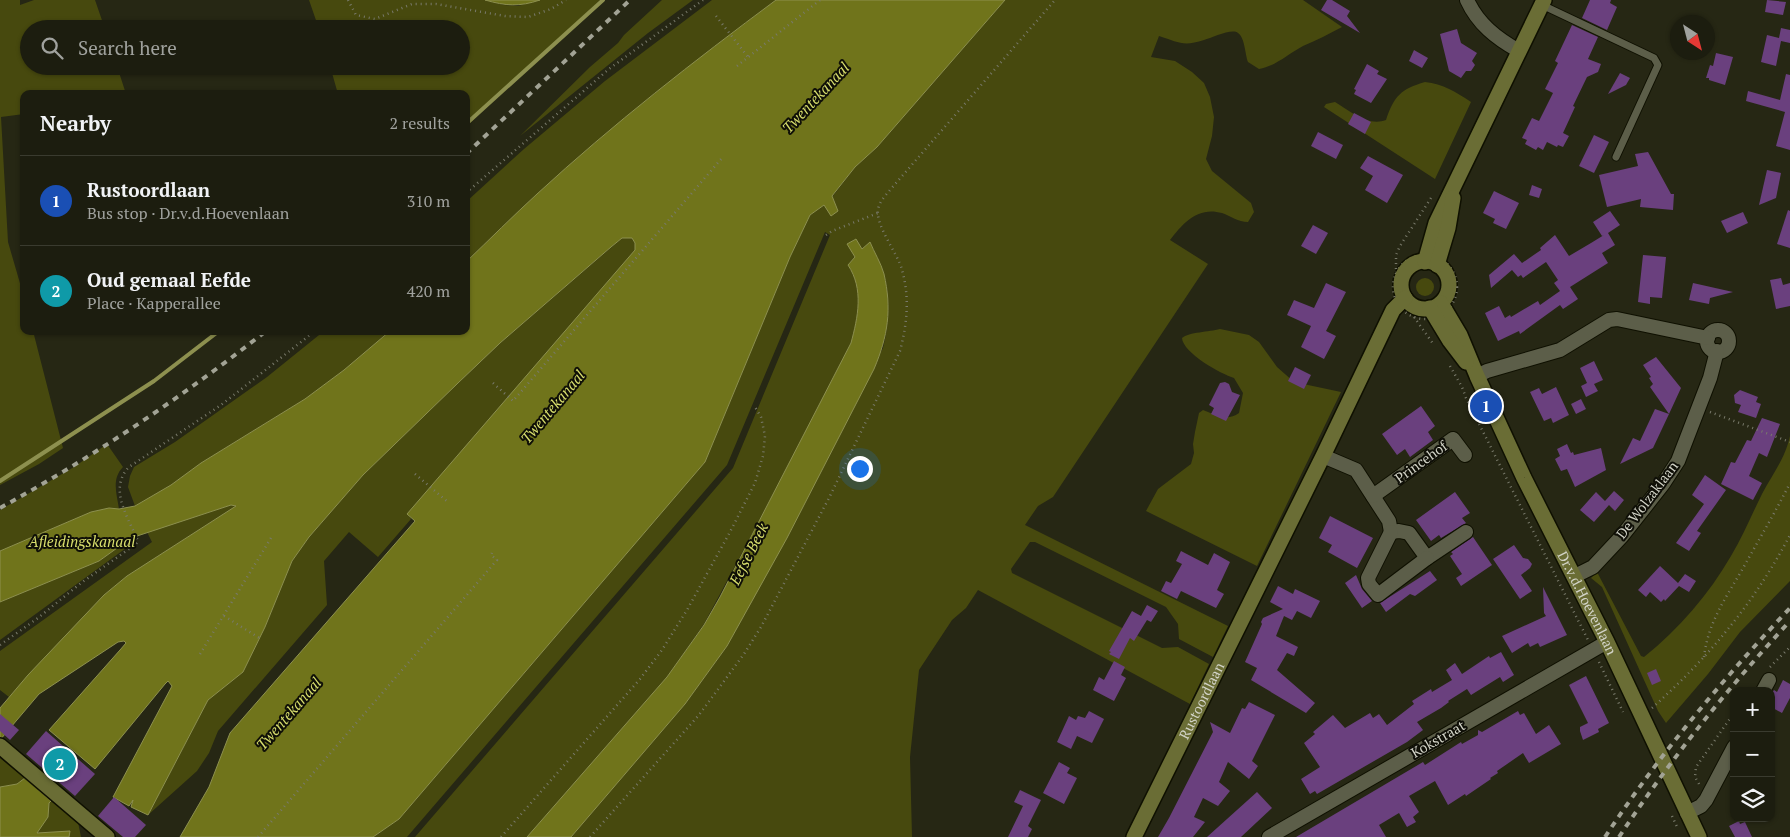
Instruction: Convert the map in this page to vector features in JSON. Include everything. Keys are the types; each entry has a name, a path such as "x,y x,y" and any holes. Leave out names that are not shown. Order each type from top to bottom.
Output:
{"street":[{"path":"1466,0 1478,20 1487,30 1519,51"},
{"path":"1432,260 1436,223 1543,2"},
{"path":"1432,260 1445,272 1448,283 1447,293 1438,310 1416,307 1401,301 1401,284 1405,272 1414,265 1432,260"},
{"name":"Rustoordlaan","path":"1134,837 1323,456 1393,310 1401,301"},
{"name":"Dr.v.d.Hoevenlaan","path":"1438,310 1460,335 1475,373 1524,478 1575,576 1699,837"},
{"name":"De Wolzaklaan","path":"1475,373 1560,350 1609,320 1617,319 1708,338 1716,330 1725,333 1728,337 1727,346 1724,350 1718,351 1678,460 1663,484 1632,524 1593,567 1575,576"},
{"name":"Princehof","path":"1373,496 1453,439 1465,455"},
{"path":"1323,456 1356,470 1389,521 1391,532 1368,578 1369,584 1378,595 1427,558 1466,532"},
{"path":"1391,532 1409,533 1427,558"},
{"name":"Kokstraat","path":"1269,837 1607,642"},
{"path":"0,746 107,837"},
{"path":"1687,813 1701,806 1707,798 1730,755"}],"lane":[{"path":"1543,2 1654,58 1658,65 1616,157"}],"path":[{"path":"348,0 356,15 375,19 412,4 436,4 496,15 528,17 550,9 566,0"},
{"path":"470,190 609,69 703,0"},
{"path":"737,66 820,0"},
{"path":"590,837 699,715 744,654 761,627 829,498 900,351 906,330 908,313 906,289 902,270 878,220 878,206 1055,0"},
{"path":"716,16 748,57"},
{"path":"493,383 513,401 722,158"},
{"path":"826,235 878,213"},
{"path":"1418,255 1432,260 1451,268 1457,284 1454,300 1428,319 1414,317 1405,312 1401,301 1394,295 1396,274 1406,261 1418,255"},
{"path":"1414,317 1436,347"},
{"path":"0,645 38,618 81,583 128,550 138,540 119,495 118,486 123,473 129,467 221,405 310,335"},
{"name":"Dr.v.d.Hoevenlaan","path":"1446,360 1462,387 1625,716"},
{"path":"501,837 640,679 662,650 687,610 755,483 763,456 765,436 761,417 754,407"},
{"path":"1699,407 1790,442"},
{"path":"415,474 449,503"},
{"path":"1704,659 1705,642 1712,621 1790,483"},
{"path":"1649,711 1704,659 1747,605 1772,568 1790,535"},
{"path":"200,654 271,538"},
{"path":"258,837 497,560 491,555 492,553"},
{"path":"224,616 262,638"},
{"path":"1707,798 1694,772 1730,719"}],"shaded area":[{"path":"0,0 20,0 20,5 34,0 95,0 102,20 20,20 20,75 120,75 125,90 20,90 20,115 1,117 8,242 20,283 20,335 34,335 63,448 39,464 0,485"},
{"path":"309,0 485,0 504,5 518,6 540,0 600,0 470,123 470,90 337,90 333,75 470,75 470,20 316,20"},
{"path":"662,0 693,0 648,33 520,136 590,67 618,43 624,35"},
{"path":"712,0 776,0 624,118 537,194 470,258 470,198 524,149 605,81"},
{"path":"1005,0 1303,0 1342,27 1303,46 1276,63 1259,69 1248,62 1242,39 1235,32 1227,32 1191,43 1181,43 1159,36 1151,57 1175,61 1192,72 1204,83 1210,97 1214,117 1212,136 1206,159 1212,171 1251,203 1254,212 1248,222 1213,211 1198,214 1186,222 1170,240 1208,264 1053,497 1038,506 1025,525 1228,626 1213,657 1179,639 1178,624 1166,607 1035,542 1030,542 1011,569 1012,573 1162,648 1178,647 1209,664 1190,704 978,590 966,608 952,620 919,670 910,757 912,837 571,837 685,704 727,646 883,348 888,310 886,280 870,242 862,249 855,239 848,244 855,257 848,265 853,274 858,293 856,323 851,343 789,465 704,624 667,677 527,837 415,837 733,468 830,235 825,232 727,465 407,837 373,837 399,819 705,462 790,257 810,215 824,205 838,211 832,197 855,167 877,147"},
{"path":"1425,82 1449,89 1471,102 1435,179 1324,107 1326,104 1335,102 1366,120 1379,122 1386,120 1392,105 1404,91"},
{"path":"622,238 632,238 635,243 635,250 408,514 411,519 378,557 349,532 324,561 327,605 218,731 209,753 197,771 148,815 208,700 243,672 265,627 292,561 309,537 363,475 458,383 500,343"},
{"path":"1425,278 1431,281 1434,287 1431,293 1425,296 1419,293 1416,287 1419,281"},
{"path":"1220,329 1249,335 1259,342 1277,367 1294,382 1341,392 1257,566 1146,511 1158,489 1191,464 1199,413 1203,410 1217,416 1230,417 1239,413 1243,393 1234,378 1212,368 1195,356 1184,344 1182,338 1194,333"},
{"path":"319,335 385,335 344,370 305,399 135,506 128,487 134,467 175,442 267,377"},
{"path":"1790,436 1790,581 1740,632 1708,674 1666,723 1658,711 1602,587 1591,578 1597,572 1641,656 1644,657 1681,623 1713,584 1740,541 1762,494 1782,459"},
{"path":"107,444 123,467 119,472 116,482 119,509 109,508 91,512 0,551 0,510 74,467"},
{"path":"231,505 236,506 127,576 104,595 9,697 0,690 0,651 152,542 147,532"},
{"path":"131,538 133,543 0,640 0,602 99,561"},
{"path":"0,758 25,778 17,784 0,787"},
{"path":"51,801 78,822 81,837 69,837 70,832 36,833 48,817 49,803"}],"water":[{"path":"485,0 540,0 512,5"},
{"path":"776,0 1005,0 877,147 855,167 832,196 838,211 831,216 824,205 810,215 790,257 705,462 399,819 373,837 180,837 209,787 230,733 415,521 407,514 635,250 635,243 632,238 622,238 500,343 363,475 309,537 292,561 265,627 243,672 208,700 148,815 131,807 133,800 129,806 113,797 172,686 168,681 95,769 49,730 126,643 124,641 118,642 39,694 0,740 0,708 28,675 104,595 127,576 236,506 231,505 131,538 99,561 0,602 0,551 91,512 109,508 119,509 135,506 305,399 344,370 385,335 470,335 470,258 537,194 595,143 684,70"},
{"name":"Eefse Beek","path":"856,239 862,249 870,242 884,274 888,311 883,345 874,369 787,538 727,646 685,704 571,837 527,837 667,677 704,625 720,597 851,343 856,323 858,293 853,274 848,265 855,257 847,244"},
{"path":"25,778 51,801 49,803 48,817 37,833 70,831 69,837 0,837 0,787 17,784"}],"building":[{"path":"1327,0 1332,0 1350,11 1347,16 1360,33 1321,10"},
{"path":"1590,0 1611,0 1610,3 1617,7 1607,30 1582,18"},
{"path":"1767,0 1786,2 1783,15 1765,12"},
{"path":"1572,25 1598,37 1588,59 1601,64 1598,72 1587,77 1573,106 1575,107 1563,133 1569,136 1563,147 1558,145 1557,147 1547,142 1543,150 1538,147 1536,150 1525,144 1527,140 1522,138 1532,118 1539,121 1553,93 1545,89 1558,63 1555,61"},
{"path":"1781,28 1790,30 1790,43 1781,41 1776,66 1761,62 1767,35 1779,38"},
{"path":"1457,29 1461,43 1477,53 1472,61 1475,65 1471,71 1466,71 1461,78 1449,71 1440,34"},
{"path":"1414,50 1428,58 1422,68 1409,61"},
{"path":"1716,53 1733,57 1725,85 1706,78 1710,65 1713,66"},
{"path":"1367,64 1379,71 1377,74 1387,79 1371,103 1354,94 1356,90 1354,89"},
{"path":"1620,73 1630,78 1626,85 1608,94"},
{"path":"1786,74 1790,75 1790,150 1776,146 1785,112 1746,101 1748,91 1780,100"},
{"path":"1354,113 1371,122 1365,134 1348,124"},
{"path":"1318,132 1343,145 1336,159 1311,146"},
{"path":"1594,135 1609,142 1594,173 1579,166"},
{"path":"1648,152 1671,194 1674,194 1673,210 1640,207 1641,199 1607,207 1599,175 1638,166 1635,154"},
{"path":"1368,156 1403,175 1387,203 1365,190 1373,176 1360,168"},
{"path":"1767,170 1781,173 1776,198 1759,205"},
{"path":"1532,185 1542,189 1539,198 1529,195"},
{"path":"1494,191 1519,203 1506,229 1493,223 1495,219 1483,213"},
{"path":"1788,210 1790,211 1790,248 1777,244"},
{"path":"1610,211 1620,225 1608,233 1615,245 1602,253 1608,263 1570,287 1578,299 1563,309 1560,305 1520,334 1519,331 1498,341 1485,313 1499,306 1505,318 1510,315 1511,317 1538,301 1540,305 1560,291 1554,283 1558,280 1546,262 1523,278 1521,275 1518,277 1512,270 1491,288 1489,275 1514,254 1522,263 1541,250 1540,248 1555,235 1569,256 1604,235 1602,236 1593,222"},
{"path":"1743,212 1748,223 1727,233 1721,221"},
{"path":"1313,225 1328,233 1316,254 1301,246"},
{"path":"1643,255 1666,257 1662,298 1650,297 1650,304 1638,302"},
{"path":"1781,278 1783,285 1790,283 1790,306 1776,309 1770,280"},
{"path":"1326,283 1346,292 1326,331 1336,336 1324,359 1301,347 1311,326 1287,315 1294,300 1314,308"},
{"path":"1693,283 1733,292 1710,298 1709,304 1689,300"},
{"path":"1656,357 1681,388 1669,414 1650,387 1653,384 1649,378 1651,377 1643,365"},
{"path":"1594,361 1603,380 1594,384 1598,391 1586,397 1581,386 1587,383 1580,368"},
{"path":"1295,367 1311,375 1304,389 1288,381"},
{"path":"1225,382 1229,384 1232,392 1240,395 1226,421 1211,414 1214,408 1209,405 1220,383"},
{"path":"1556,387 1569,415 1553,423 1551,418 1544,421 1530,392 1539,388 1542,394"},
{"path":"1740,390 1758,397 1756,402 1761,404 1756,418 1738,412 1741,405 1735,403 1734,395"},
{"path":"1581,399 1586,409 1576,414 1571,404"},
{"path":"1421,406 1435,426 1428,432 1433,440 1410,457 1405,449 1397,455 1382,434"},
{"path":"1655,409 1669,414 1653,448 1620,464 1633,438 1640,441"},
{"path":"1762,418 1780,424 1767,457 1759,453 1749,476 1762,483 1753,500 1721,484 1731,462 1735,463 1747,440 1751,441"},
{"path":"1567,444 1574,455 1601,448 1606,470 1575,487 1567,469 1561,471 1555,459 1560,456 1557,449"},
{"path":"1705,475 1726,490 1697,531 1701,533 1689,551 1676,543 1704,504 1692,495"},
{"path":"1614,491 1624,500 1615,511 1609,505 1594,522 1580,510 1596,492 1605,501"},
{"path":"1455,492 1470,513 1462,518 1466,523 1441,538 1439,535 1431,541 1416,520"},
{"path":"1330,516 1373,538 1357,568 1328,552 1332,545 1319,538"},
{"path":"1473,537 1492,565 1461,586 1456,578 1462,574 1450,556 1453,554 1451,552"},
{"path":"1514,545 1523,558 1528,559 1532,564 1521,575 1532,591 1520,599 1493,559"},
{"path":"1181,551 1208,565 1214,553 1230,562 1217,590 1224,594 1216,608 1181,591 1177,599 1161,591 1166,581 1171,583 1182,564 1176,561"},
{"path":"1660,566 1678,583 1685,574 1696,581 1689,592 1679,586 1665,601 1664,599 1661,602 1650,592 1646,597 1638,590"},
{"path":"1430,571 1437,580 1415,596 1410,594 1386,612 1380,603"},
{"path":"1356,575 1362,589 1372,601 1362,608 1345,583"},
{"path":"1278,586 1293,594 1295,589 1320,601 1311,618 1297,611 1292,620 1284,616 1276,636 1298,647 1294,656 1287,653 1277,670 1315,703 1306,713 1251,680 1257,668 1245,662 1263,618 1283,609 1270,602"},
{"path":"1543,587 1567,635 1540,647 1538,643 1530,647 1528,643 1512,653 1502,636 1546,616 1544,613"},
{"path":"1147,605 1158,611 1151,622 1147,620 1134,641 1130,638 1119,659 1109,654 1132,611 1141,616"},
{"path":"1501,652 1514,675 1503,682 1500,677 1471,695 1467,689 1448,701 1441,708 1417,722 1423,730 1407,742 1317,794 1315,791 1310,794 1301,779 1320,767 1304,743 1315,734 1313,732 1333,715 1345,728 1370,713 1373,718 1379,714 1387,725 1414,704 1412,701 1431,689 1432,692 1452,680 1446,670 1455,663 1462,674 1489,656 1490,658"},
{"path":"1114,661 1125,667 1121,675 1126,678 1114,701 1093,690 1099,677 1104,680"},
{"path":"1656,669 1661,681 1652,685 1647,673"},
{"path":"1586,676 1609,723 1598,729 1599,732 1583,740 1580,727 1588,723 1569,685"},
{"path":"1783,680 1790,684 1790,698 1782,713 1775,709 1775,691 1777,692"},
{"path":"1249,702 1275,715 1252,761 1258,766 1249,779 1228,762 1219,782 1230,791 1218,806 1203,798 1194,817 1205,822 1193,837 1158,837 1213,732 1210,722 1230,733 1242,708 1245,709"},
{"path":"1089,711 1104,719 1092,743 1077,736 1071,749 1057,742 1069,716 1076,720 1078,716 1085,718"},
{"path":"1518,711 1520,715 1524,713 1536,734 1549,725 1561,744 1529,763 1523,753 1497,771 1498,773 1491,779 1466,796 1465,794 1448,805 1435,781 1409,796 1419,812 1413,817 1416,822 1407,827 1399,813 1379,825 1386,837 1296,837 1423,762 1425,765 1461,742 1462,744 1478,735 1478,730 1482,732"},
{"path":"0,714 19,730 10,740 0,731"},
{"path":"46,731 95,774 75,796 26,754"},
{"path":"1059,762 1070,768 1067,773 1077,778 1064,804 1043,793"},
{"path":"1020,790 1041,800 1028,826 1032,829 1028,837 1008,837 1023,806 1014,802"},
{"path":"1257,792 1272,808 1241,837 1207,837"},
{"path":"114,797 146,825 135,837 123,837 98,816"},
{"path":"1737,822 1740,824 1745,822 1752,837 1735,837 1729,826"}],"waterway":[{"path":"470,120 603,0"},
{"path":"0,481 154,381 214,335"}],"railway":[{"path":"470,150 630,0"},
{"path":"0,508 103,447 169,403 261,335"},
{"path":"1605,837 1669,747 1740,663 1790,608"},
{"path":"1619,837 1658,780 1700,726 1790,621"}],"place":[{"name":"Rustoordlaan","path":"1486,406"},
{"name":"Oud gemaal Eefde","path":"60,764"}],"water label":[{"name":"Twentekanaal","path":"816,98"},
{"name":"Twentekanaal","path":"553,407"},
{"name":"Afleidingskanaal","path":"82,542"},
{"name":"Twentekanaal","path":"289,714"}]}
